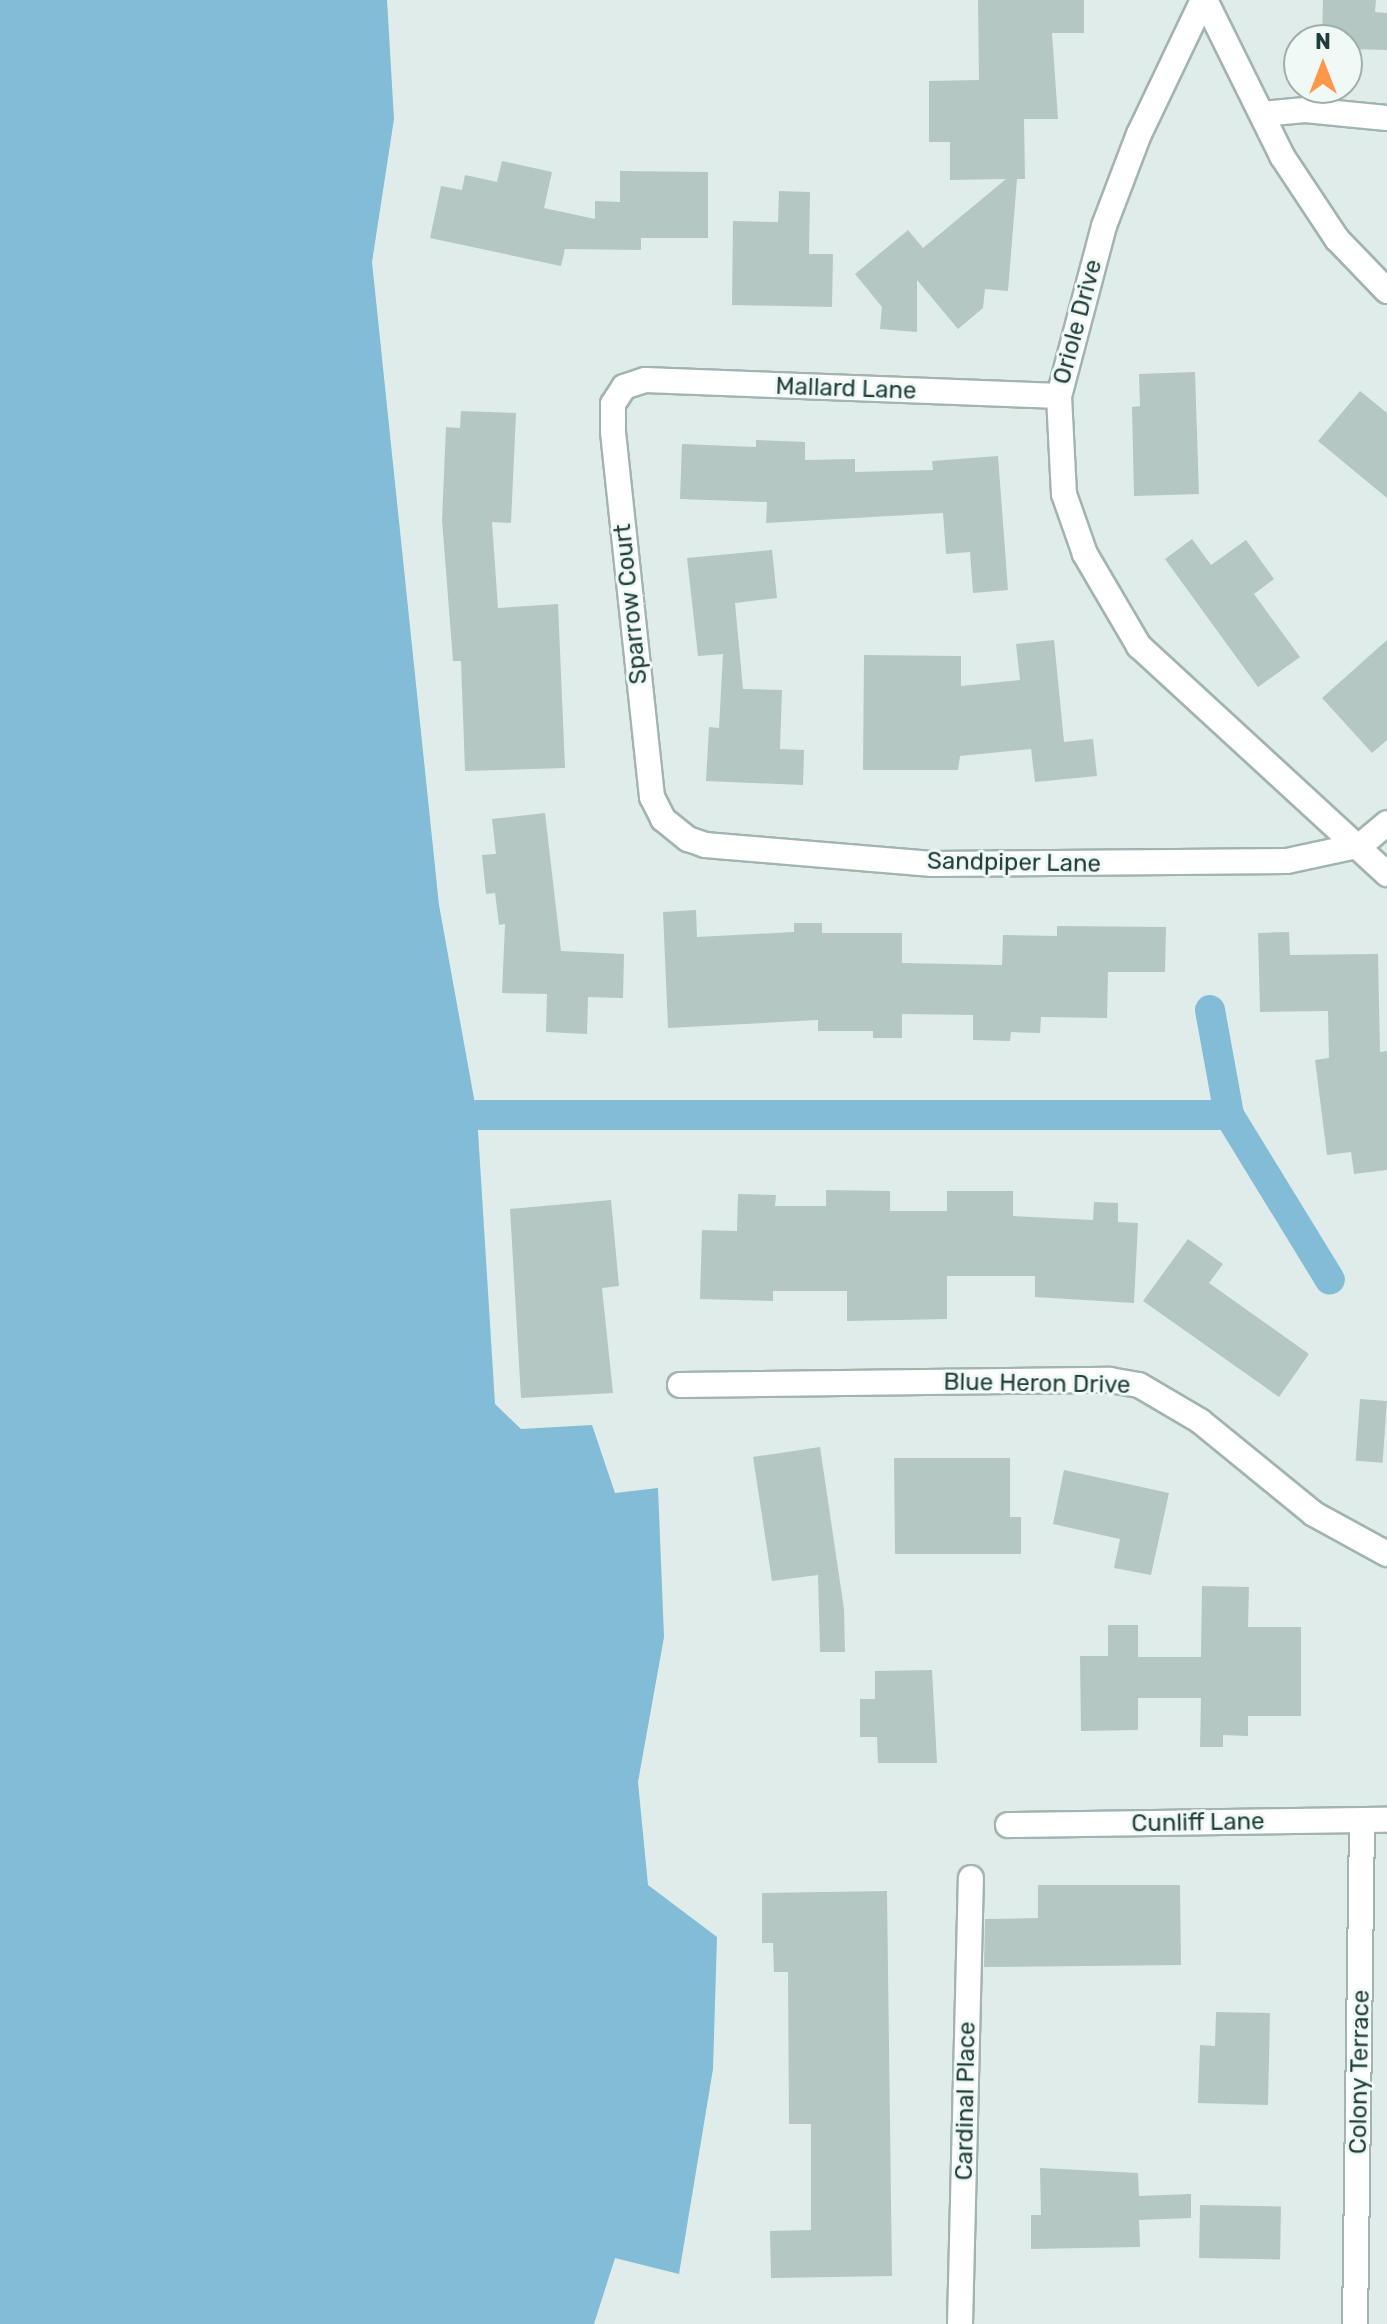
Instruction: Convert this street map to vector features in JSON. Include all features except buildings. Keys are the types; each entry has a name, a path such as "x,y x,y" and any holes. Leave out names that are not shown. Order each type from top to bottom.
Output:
{"street":[{"path":"1204,0 1312,205 1387,291"},
{"name":"Oriole Drive","path":"1204,0 1139,134 1104,226 1059,396 1064,494 1085,554 1116,615 1164,673 1361,845 1387,874"},
{"path":"1262,114 1305,110 1387,118"},
{"name":"Mallard Lane","path":"633,383 1059,396"},
{"name":"Sparrow Court","path":"633,383 624,387 613,404 613,432 652,797 672,828"},
{"path":"1361,845 1387,823"},
{"name":"Sandpiper Lane","path":"672,828 705,845 932,864 1287,861 1361,845"},
{"name":"Blue Heron Drive","path":"680,1385 1094,1380 1139,1385 1200,1421 1314,1514 1387,1554"},
{"name":"Cunliff Lane","path":"1008,1825 1387,1820"},
{"name":"Colony Terrace","path":"1355,2324 1362,1821"},
{"name":"Cardinal Place","path":"960,2324 971,1878"}],"water":[{"path":"0,0 387,0 394,119 372,262 439,905 477,1115 495,1404 521,1429 592,1425 615,1493 658,1488 664,1637 638,1782 648,1885 717,1937 713,2069 679,2274 615,2258 594,2324 0,2324"}],"waterway":[{"path":"1210,1010 1229,1115 1330,1280"},
{"path":"477,1115 1229,1115"}]}
